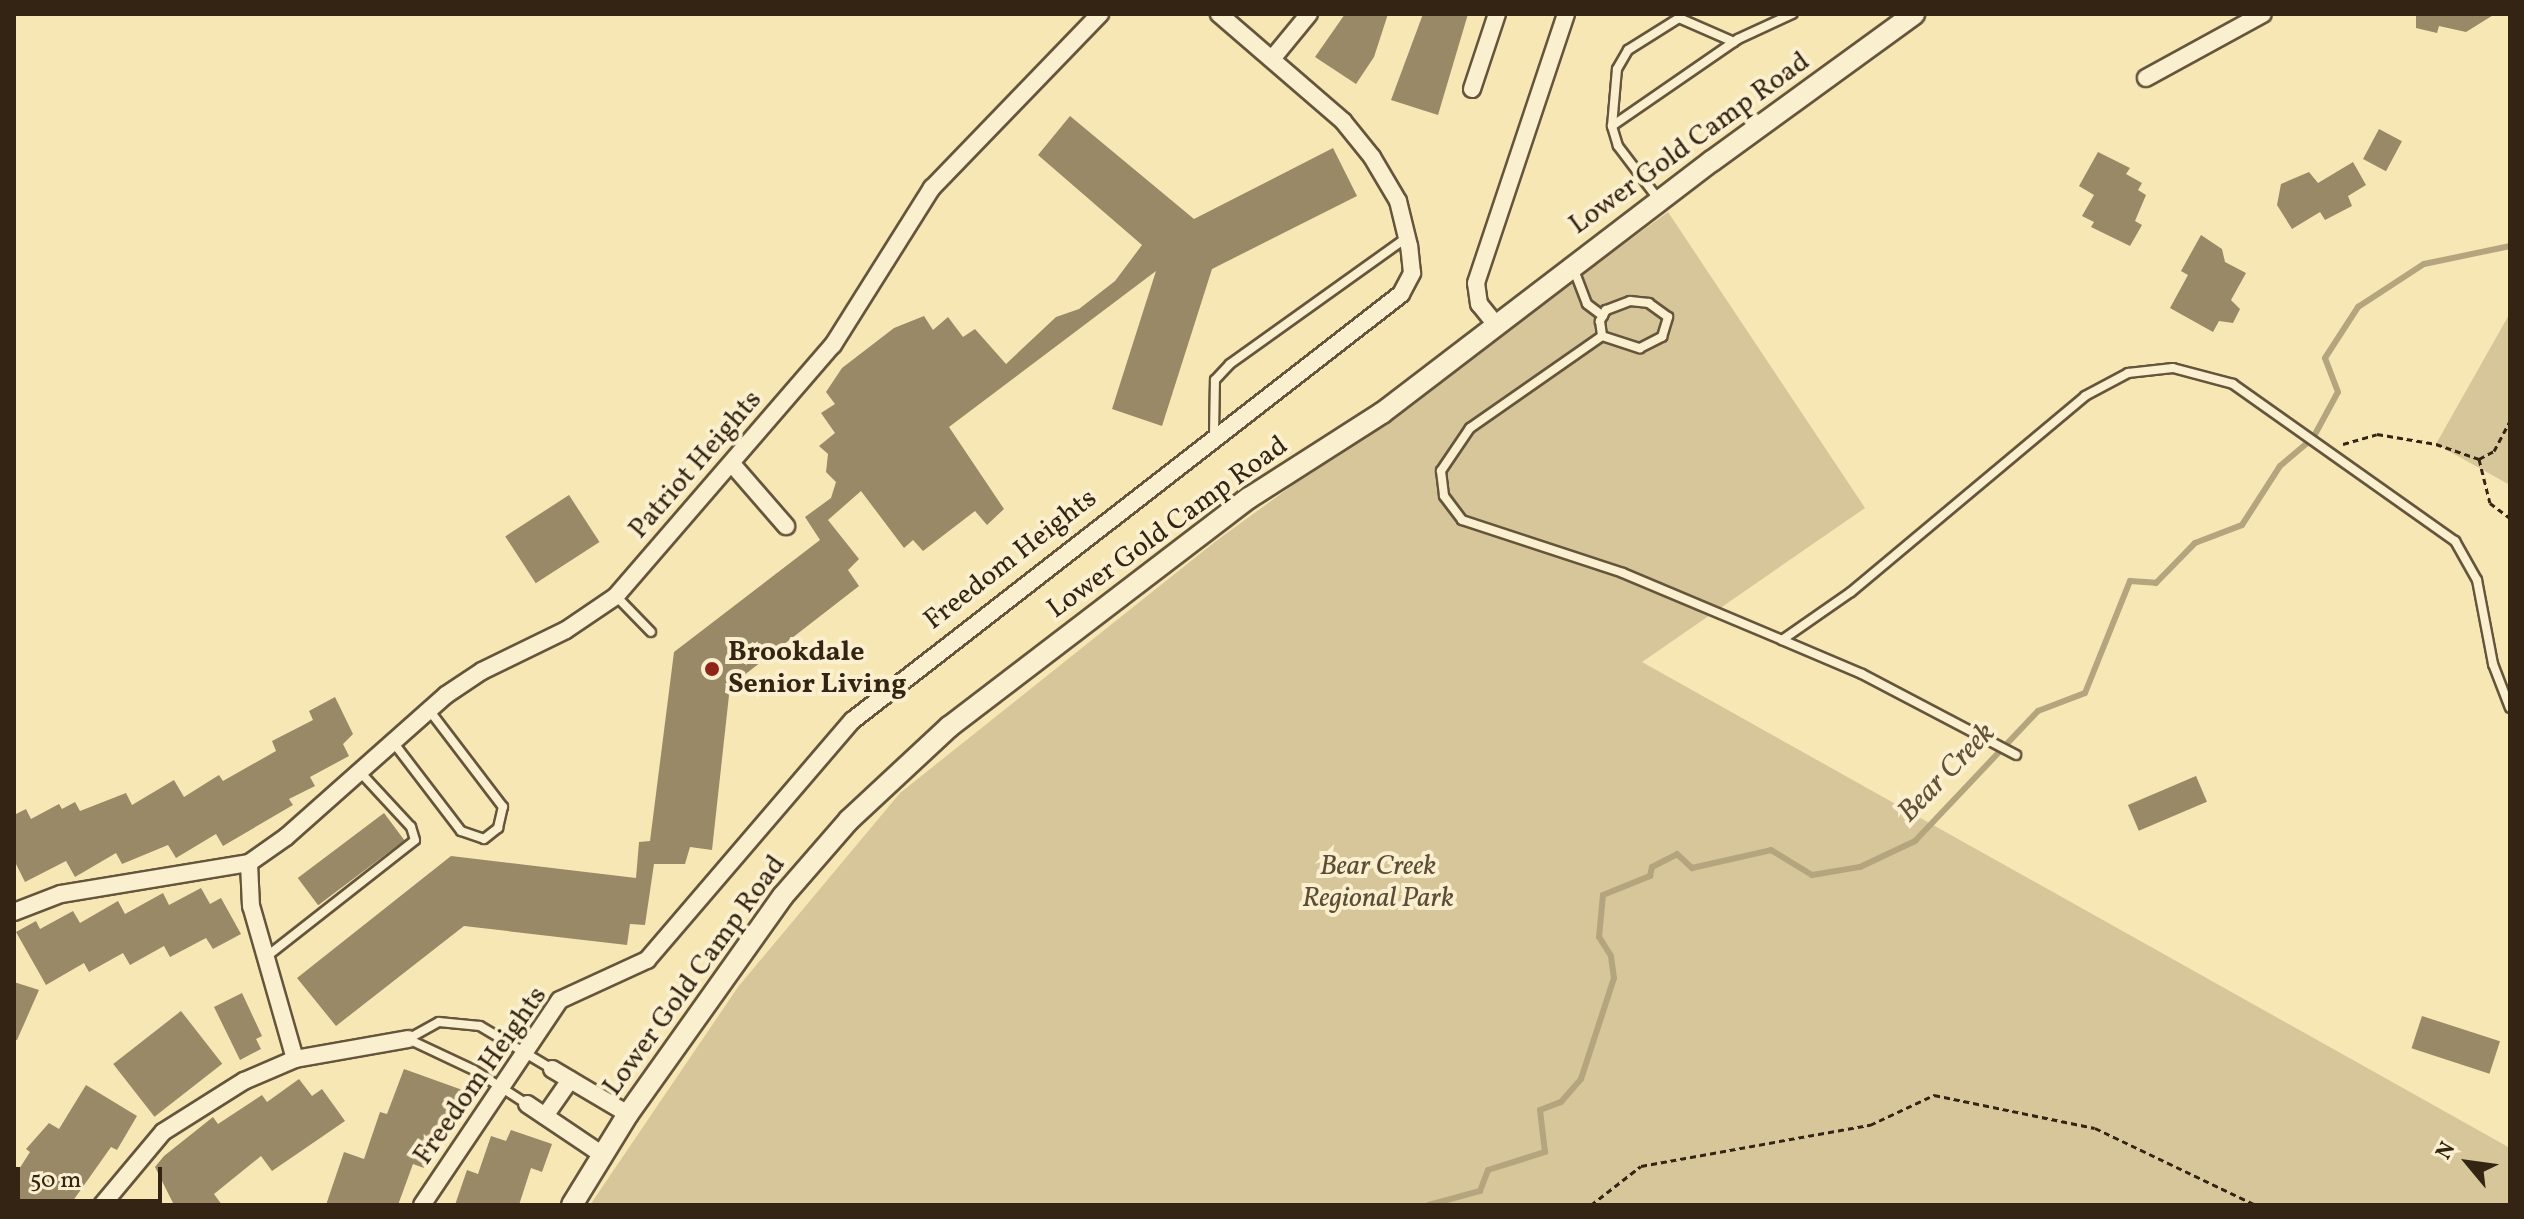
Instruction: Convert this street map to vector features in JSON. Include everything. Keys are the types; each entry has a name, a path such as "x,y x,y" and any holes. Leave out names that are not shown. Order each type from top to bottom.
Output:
{"street":[{"name":"Patriot Heights","path":"14,912 61,894 249,863 360,772 429,710 482,671 566,630 616,596 733,465 833,345 932,188 1100,14"},
{"path":"1219,14 1272,59 1309,14"},
{"path":"1472,89 1497,14"},
{"path":"1497,326 1479,304 1476,283 1566,14"},
{"name":"Lower Gold Camp Road","path":"572,1205 628,1114 783,896 849,820 949,727 1249,498 1382,413 1659,200 1914,14"},
{"path":"2146,78 2263,14"},
{"name":"Freedom Heights","path":"422,1205 560,1000 647,960 864,709 1214,435 1401,294 1412,273 1398,201 1372,157 1343,121 1272,59"},
{"path":"733,465 786,526"},
{"path":"249,863 251,906 295,1059"},
{"path":"102,1205 163,1132 244,1081 295,1059 408,1039"},
{"path":"552,1069 628,1114"},
{"path":"545,1116 570,1080"},
{"path":"527,1104 603,1155"}],"lane":[{"path":"1612,126 1734,42 1792,14"},
{"path":"1659,200 1618,146 1612,126 1617,69 1628,50 1679,18 1734,42"},
{"path":"1214,435 1215,380 1230,364 1406,237"},
{"path":"1573,265 1587,304 1603,316"},
{"path":"1602,336 1640,348 1669,327 1668,317 1649,303 1630,301 1603,316"},
{"path":"1602,336 1603,316"},
{"path":"1602,336 1501,403 1456,443 1441,471 1440,484 1451,509 1477,528 1623,573 1782,640 1987,738 2016,755"},
{"path":"1782,640 1851,592 2085,396 2128,373 2173,368 2215,377 2447,535 2467,555 2477,580 2493,664 2510,708"},
{"path":"616,596 651,632"},
{"path":"393,742 461,831 484,839 498,828 503,807 429,710"},
{"path":"266,957 415,840 411,827 360,772"},
{"path":"408,1039 439,1022 480,1026 552,1069"},
{"path":"408,1039 503,1087 527,1104"}],"path":[{"path":"2323,449 2377,434 2436,444 2479,459 2494,451 2510,421"},
{"path":"2479,459 2490,503 2510,518"},
{"path":"1591,1205 1641,1166 1870,1125 1934,1095 2095,1128 2256,1205"}],"green space":[{"name":"Bear Creek Regional Park","path":"1668,212 1865,508 1642,662 2510,1148 2510,1205 590,1205 738,987 900,793 1216,541"},
{"path":"2510,313 2510,485 2436,444"}],"building":[{"path":"1345,14 1388,14 1374,57 1356,84 1315,57"},
{"path":"1423,14 1468,14 1438,115 1391,100"},
{"path":"2416,14 2495,14 2466,32 2439,26 2437,33 2416,28"},
{"name":"Brookdale Senior Living","path":"1070,116 1194,219 1333,148 1357,196 1212,269 1162,426 1112,409 1156,271 949,427 1004,509 987,525 975,511 923,551 913,540 904,548 861,491 828,520 859,559 848,570 859,586 730,686 712,850 690,847 685,864 654,864 645,925 630,924 627,945 464,926 336,1026 297,978 451,856 636,878 639,842 650,841 674,652 820,540 805,517 831,498 836,482 826,472 828,454 819,446 835,433 821,413 835,404 826,392 842,368 894,328 924,316 933,330 948,317 963,337 975,329 1006,364 1056,317 1079,309 1115,281 1142,245 1038,155"},
{"path":"2379,129 2402,141 2386,171 2363,159"},
{"path":"2098,152 2130,168 2126,174 2142,183 2138,190 2146,195 2135,221 2142,225 2130,246 2091,227 2094,222 2082,216 2094,195 2079,186"},
{"path":"2353,162 2366,185 2348,196 2352,206 2325,220 2320,212 2292,229 2277,205 2281,184 2309,172 2318,183"},
{"path":"2201,235 2222,249 2225,262 2246,273 2231,300 2240,309 2233,323 2219,321 2213,332 2170,308 2188,275 2181,271"},
{"path":"569,495 599,542 536,583 505,536"},
{"path":"335,697 353,734 343,744 349,756 310,777 315,786 289,799 293,805 223,846 216,834 176,858 168,845 122,864 116,853 75,877 66,861 25,882 14,860 14,815 26,809 31,819 59,804 62,809 75,802 80,811 126,793 132,805 174,780 184,797 219,775 223,781 276,751 272,741 313,720 309,711"},
{"path":"2196,776 2207,802 2139,831 2128,805"},
{"path":"384,813 404,840 318,905 298,878"},
{"path":"201,888 210,904 221,898 241,934 213,949 206,938 170,957 164,946 130,965 123,953 89,972 84,963 46,985 16,932 36,921 40,929 73,911 80,923 118,901 125,914 163,893 169,905"},
{"path":"14,982 39,990 17,1040 14,1040"},
{"path":"242,993 262,1036 256,1039 261,1049 240,1060 214,1007"},
{"path":"181,1011 222,1064 154,1117 113,1064"},
{"path":"2422,1016 2500,1041 2489,1074 2411,1048"},
{"path":"404,1069 468,1092 457,1122 442,1116 424,1168 413,1164 398,1205 326,1205 344,1152 364,1159 380,1112 387,1114"},
{"path":"299,1079 312,1096 322,1089 345,1121 272,1171 261,1156 214,1194 222,1205 174,1205 155,1167 164,1156 213,1117 218,1124 262,1095 267,1102"},
{"path":"86,1085 137,1116 117,1150 111,1147 70,1205 27,1205 14,1197 14,1177 30,1152 26,1149 49,1123 59,1129"},
{"path":"511,1130 552,1144 542,1172 531,1168 519,1205 455,1205 467,1170 478,1174 491,1136 506,1141"}],"waterway":[{"name":"Bear Creek","path":"1429,1205 1480,1191 1488,1170 1545,1152 1540,1110 1561,1102 1581,1079 1614,978 1611,956 1599,937 1603,895 1650,876 1652,867 1677,854 1692,868 1771,850 1812,875 1860,867 1915,841 2038,711 2085,693 2130,581 2156,583 2195,543 2242,525 2280,466 2313,438 2338,392 2325,358 2358,307 2424,264 2510,246"}],"place":[{"name":"Brookdale Senior Living","path":"712,669"}]}
